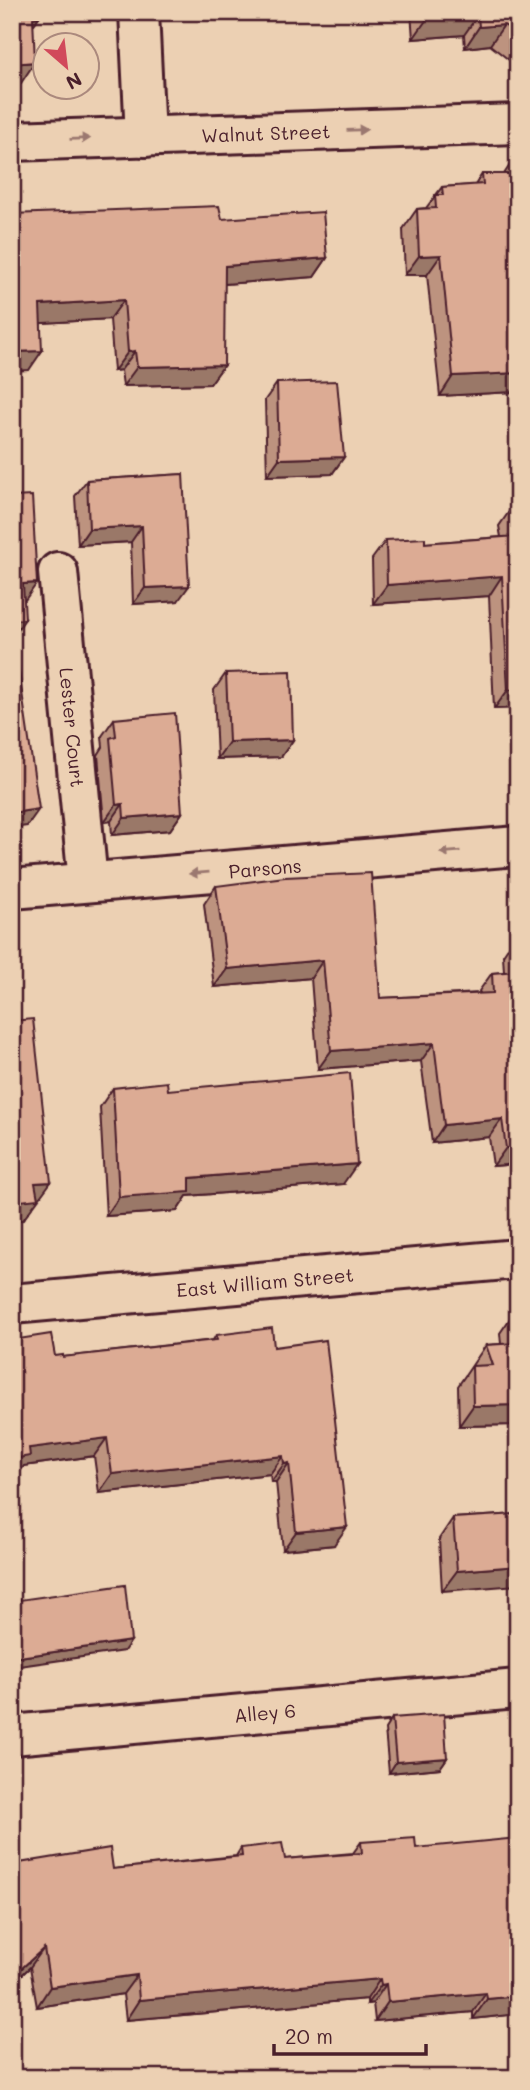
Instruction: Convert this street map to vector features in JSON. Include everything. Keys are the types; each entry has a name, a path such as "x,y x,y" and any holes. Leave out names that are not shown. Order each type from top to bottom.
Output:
{"street":[{"path":"139,12 145,136"},
{"name":"Walnut Street","path":"12,141 518,124"},
{"name":"Lester Court","path":"58,572 88,882"},
{"name":"Parsons","path":"12,889 518,846"},
{"name":"East William Street","path":"12,1304 518,1259"},
{"name":"Alley 6","path":"12,1735 518,1689"}],"building":[{"path":"12,12 39,12 39,17 33,18 32,62 12,64"},
{"path":"427,12 518,12 518,35 504,25 479,27 478,15 427,19"},
{"path":"512,162 518,162 518,373 453,376 441,255 419,256 417,209 436,208 435,195 443,195 442,187 483,184 482,174 512,174"},
{"path":"219,206 222,219 323,212 327,258 225,266 224,365 137,367 135,351 128,352 124,300 40,305 42,351 12,352 12,214"},
{"path":"337,381 344,457 279,459 277,383"},
{"path":"183,474 189,586 145,588 142,526 89,529 87,480"},
{"path":"32,496 37,583 23,584 25,619 12,620 12,497"},
{"path":"513,506 518,506 518,689 508,690 502,576 387,585 386,540 425,538 425,543 516,536"},
{"path":"12,623 39,809 12,813"},
{"path":"291,671 293,740 229,742 226,673"},
{"path":"175,713 182,813 124,818 123,804 116,805 110,738 116,736 114,719"},
{"path":"371,873 380,998 493,993 492,973 517,971 515,937 518,937 518,1147 506,1148 502,1119 444,1125 434,1043 331,1051 323,960 227,969 216,886 285,877"},
{"path":"33,1019 51,1182 35,1183 38,1199 12,1202 12,1021"},
{"path":"350,1073 357,1164 190,1178 190,1192 119,1197 113,1088 167,1082 168,1090"},
{"path":"518,1312 518,1405 473,1406 472,1366 493,1365 486,1345 516,1343 514,1313"},
{"path":"272,1328 274,1347 326,1340 347,1527 296,1532 289,1463 284,1464 283,1456 112,1474 107,1438 29,1448 30,1456 12,1459 12,1340 51,1334 55,1356 63,1357 217,1340 216,1335"},
{"path":"518,1514 518,1566 457,1571 453,1518"},
{"path":"125,1585 131,1641 12,1658 12,1601"},
{"path":"444,1714 447,1758 396,1762 392,1718"},
{"path":"12,1796 19,1863 110,1848 113,1869 242,1856 241,1848 282,1843 285,1859 362,1853 361,1842 415,1838 416,1848 518,1838 518,1996 487,1999 486,1993 388,2002 386,1984 381,1985 380,1979 139,2000 137,1975 50,1987 44,1948 12,1977"}]}
